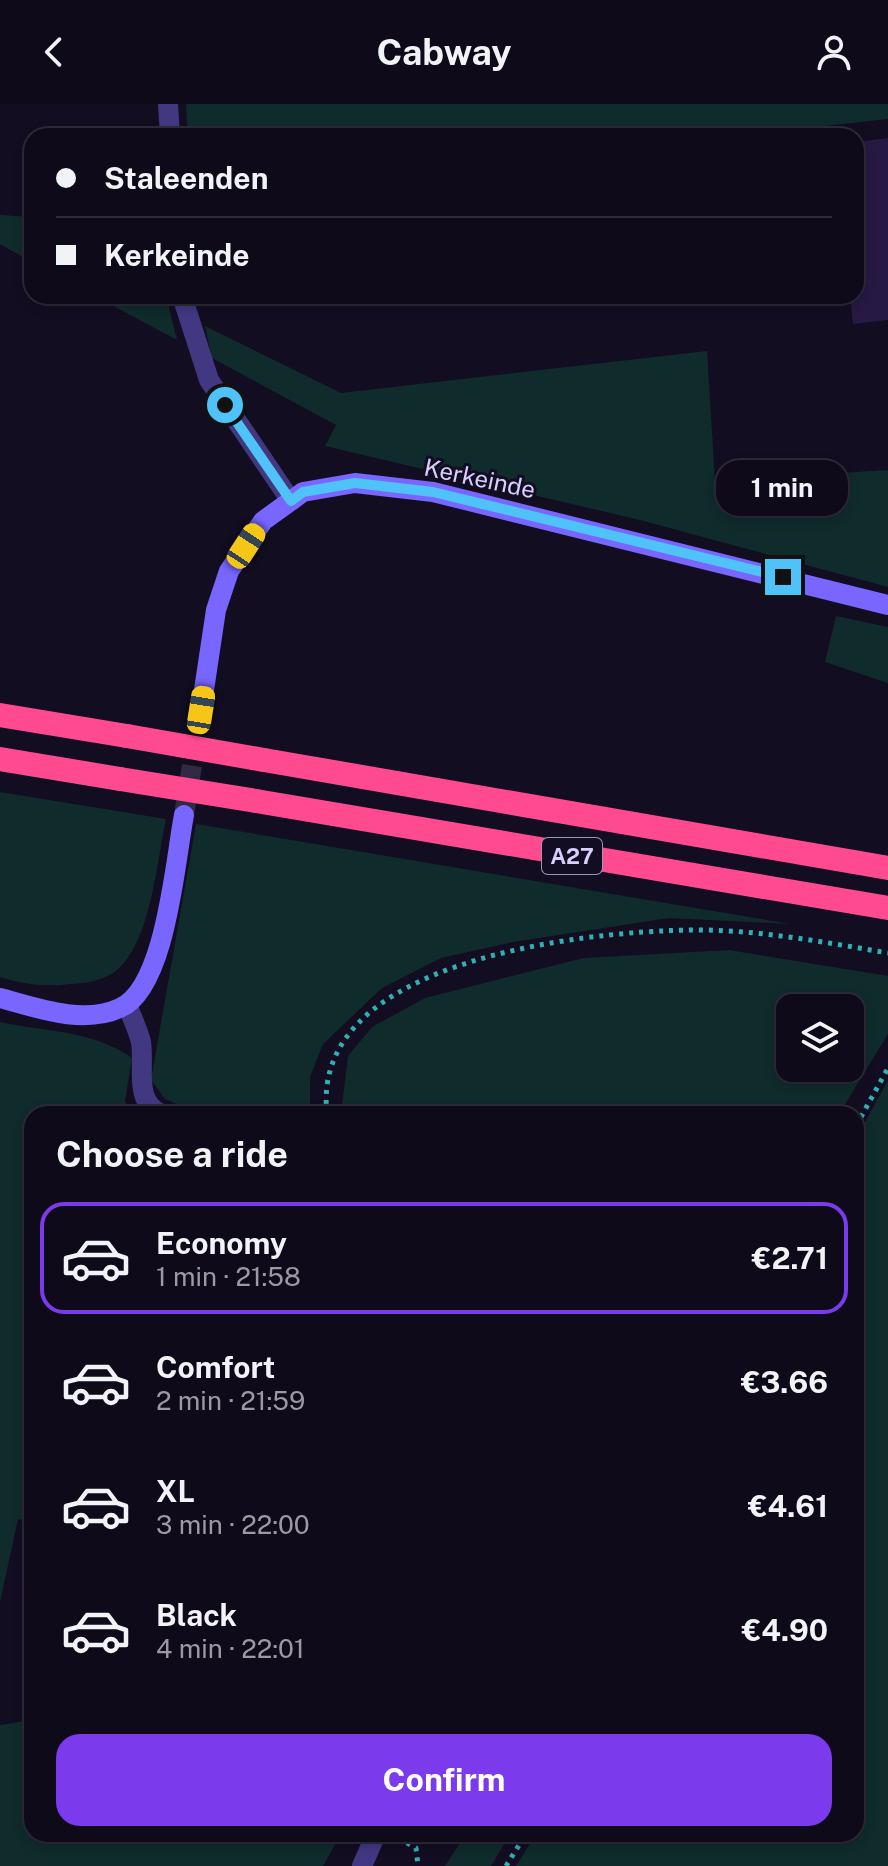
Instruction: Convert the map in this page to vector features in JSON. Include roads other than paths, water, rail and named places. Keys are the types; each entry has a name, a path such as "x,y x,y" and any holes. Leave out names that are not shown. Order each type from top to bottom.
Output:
{"highway":[{"name":"A27","path":"0,715 888,868"},
{"name":"A27","path":"0,759 888,908"}],"street":[{"path":"168,104 170,128"},
{"path":"185,304 209,380 291,501"},
{"name":"Kerkeinde","path":"201,710 216,610 229,571 263,521 303,492 355,483 433,492 888,605"},
{"path":"0,998 51,1012 79,1015 108,1012 127,1005 145,985 155,962 184,815"},
{"path":"127,1005 141,1042 142,1087 152,1106"},
{"path":"362,1866 372,1842"}],"tunnel":[{"path":"184,815 201,710"}]}
